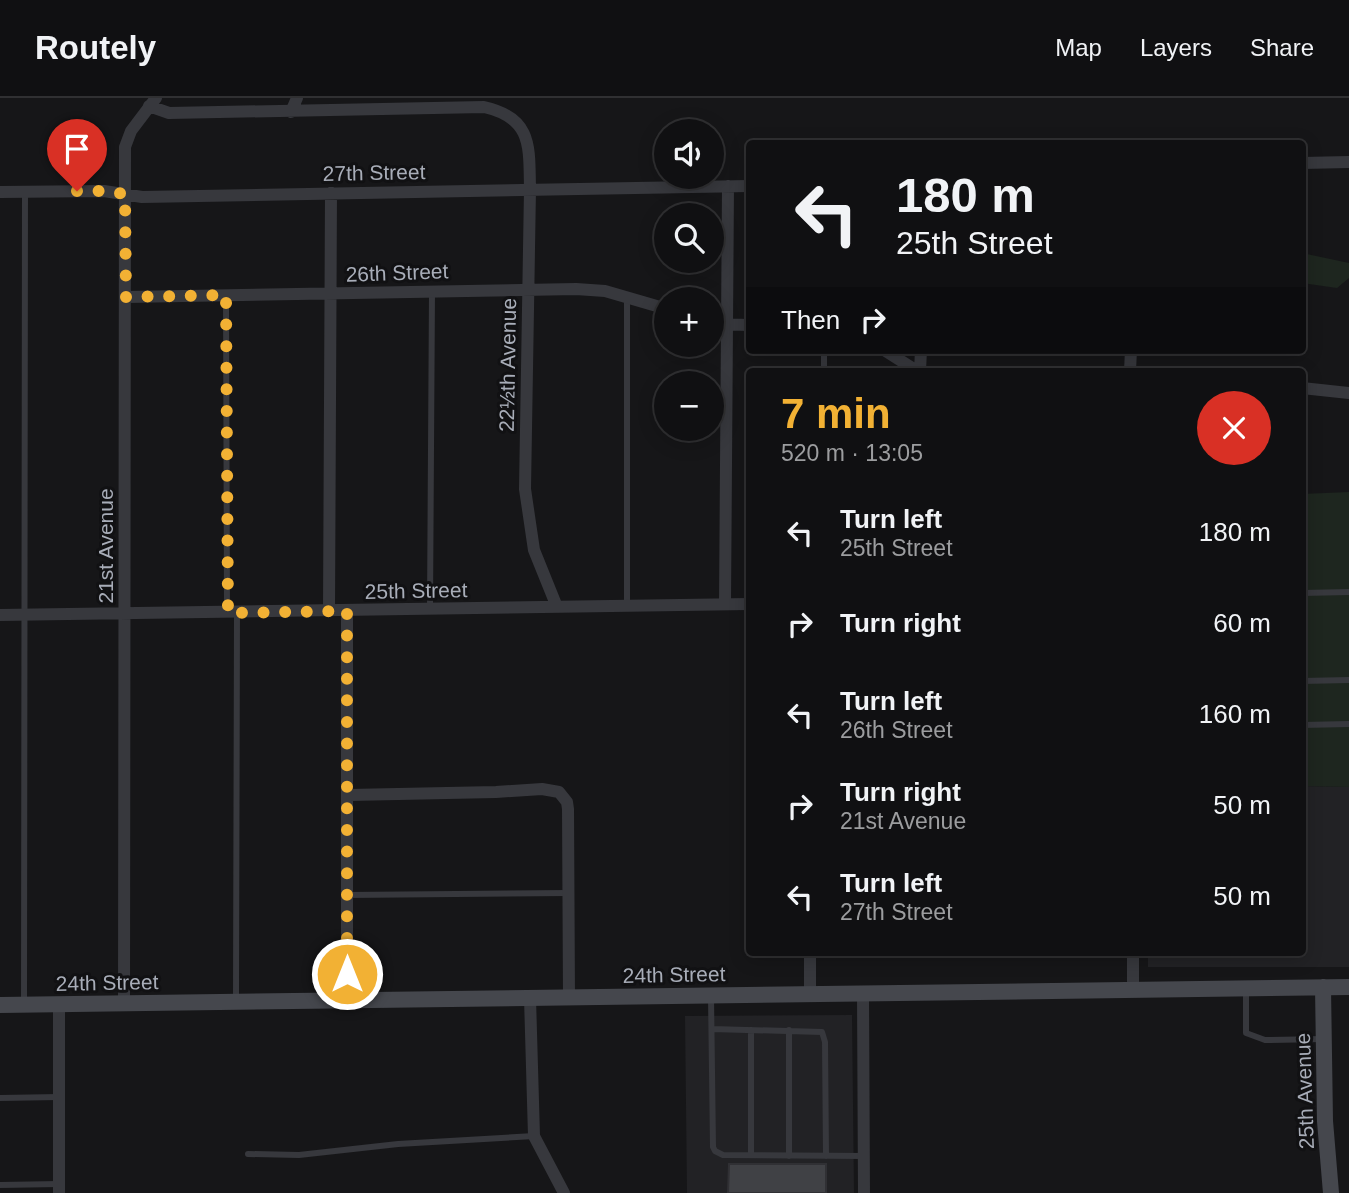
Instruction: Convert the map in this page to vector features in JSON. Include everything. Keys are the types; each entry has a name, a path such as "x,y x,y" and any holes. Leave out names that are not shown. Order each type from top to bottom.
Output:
{"street":[{"path":"152,102 169,113 291,112 297,98"},
{"name":"21st Avenue","path":"124,1004 125,147 127,138 152,102"},
{"name":"22½th Avenue","path":"291,112 484,107 509,114 525,135 529,151 530,189 525,489 534,550 557,607"},
{"path":"1306,163 1349,162"},
{"path":"725,604 728,186"},
{"name":"27th Street","path":"0,192 104,191 142,197 746,186"},
{"path":"329,611 331,193"},
{"name":"26th Street","path":"126,297 529,289 605,291 654,305"},
{"path":"724,326 746,325"},
{"path":"891,354 914,368"},
{"path":"1306,388 1349,393"},
{"name":"25th Street","path":"0,615 746,604"},
{"path":"347,611 347,1001"},
{"path":"349,795 542,789 559,792 567,802 568,809 569,998"},
{"path":"810,956 810,994"},
{"path":"1133,956 1133,990"},
{"name":"25th Avenue","path":"1323,987 1325,1121 1331,1193"},
{"name":"24th Street","path":"0,1005 1349,987"},
{"path":"863,993 864,1193"},
{"path":"530,998 534,1136 565,1193"},
{"path":"59,1004 59,1188"}],"lane":[{"path":"24,1005 25,191"},
{"path":"430,610 432,291"},
{"path":"226,295 236,1002"},
{"path":"627,297 627,606"},
{"path":"1306,593 1349,592"},
{"path":"1306,681 1349,680"},
{"path":"1306,725 1349,724"},
{"path":"347,895 568,893"},
{"path":"1246,988 1246,1034 1265,1040 1323,1039"},
{"path":"711,996 715,1152 723,1155 864,1156"},
{"path":"712,1029 818,1030 824,1036 827,1156"},
{"path":"751,1030 751,1155"},
{"path":"789,1030 789,1156"},
{"path":"0,1098 59,1097"},
{"path":"248,1154 299,1154 398,1144 534,1136"},
{"path":"0,1185 59,1188"}],"shaded area":[{"path":"1306,254 1349,263 1349,278 1337,288 1306,284"},
{"path":"1349,492 1349,787 1306,786 1306,494"},
{"path":"1306,786 1349,787 1349,967 1148,967 1148,956 1306,956"},
{"path":"852,1015 854,1193 687,1193 685,1016"}],"building":[{"path":"729,1164 826,1164 826,1193 728,1193"}],"route":[{"path":"77,191 125,194 126,297 226,295 228,613 347,611 347,974"}]}
